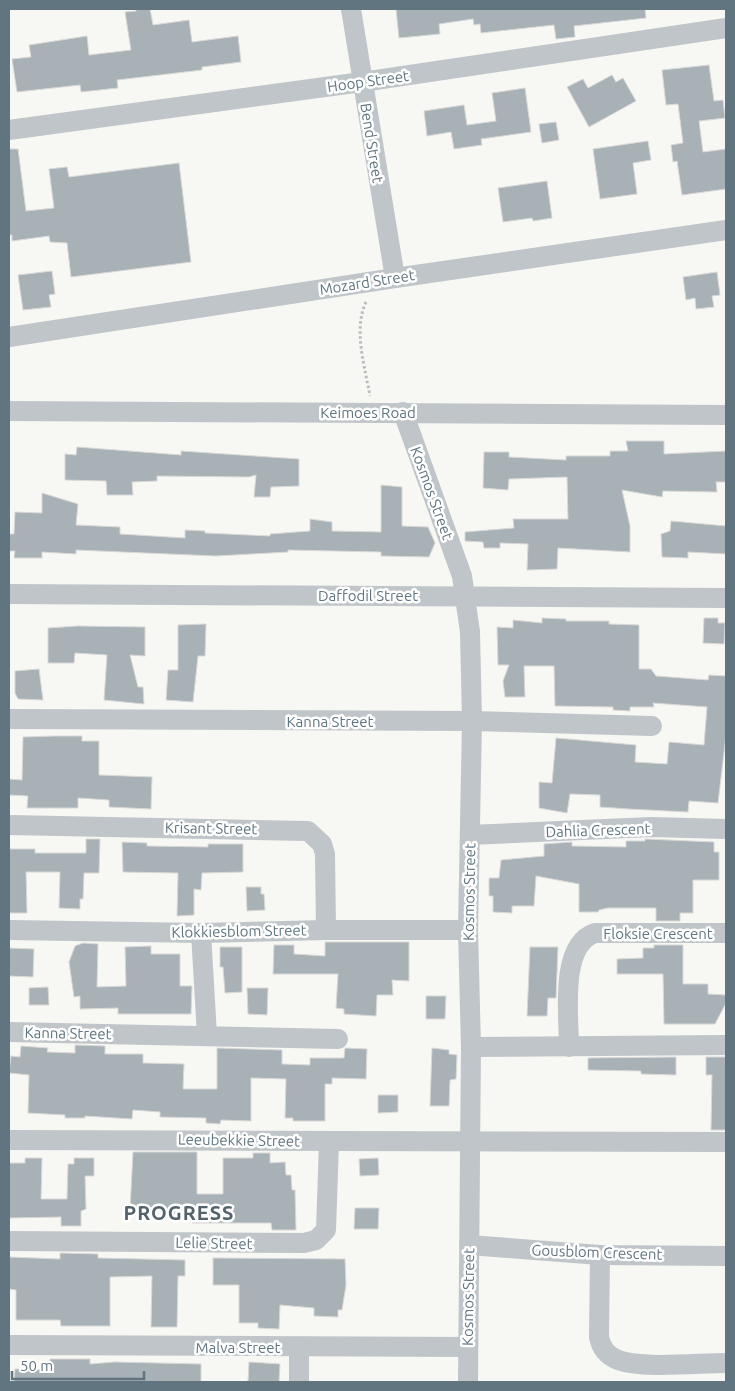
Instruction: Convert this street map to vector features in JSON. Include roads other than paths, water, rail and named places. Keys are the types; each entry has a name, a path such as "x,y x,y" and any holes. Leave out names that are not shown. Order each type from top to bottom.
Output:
{"street":[{"name":"Bend Street","path":"350,9 362,82 387,279"},
{"name":"Hoop Street","path":"9,130 362,82 726,28"},
{"name":"Mozard Street","path":"9,337 387,279 726,230"},
{"name":"Keimoes Road","path":"9,411 726,415"},
{"name":"Kosmos Street","path":"403,412 449,539 466,595 470,632 472,721 468,930 471,1046 468,1382"},
{"name":"Daffodil Street","path":"9,594 466,595 726,598"},
{"name":"Kanna Street","path":"9,719 472,721 652,726"},
{"name":"Krisant Street","path":"9,825 308,831 322,844 325,854 326,930"},
{"name":"Dahlia Crescent","path":"470,834 651,827 726,828"},
{"name":"Klokkiesblom Street","path":"9,930 201,933 326,930 468,930"},
{"path":"201,933 207,1035"},
{"name":"Floksie Crescent","path":"569,1047 571,959 586,936 595,933 726,933"},
{"name":"Kanna Street","path":"9,1032 338,1039"},
{"path":"471,1046 726,1045"},
{"name":"Leeubekkie Street","path":"9,1140 87,1138 470,1142"},
{"name":"Lelie Street","path":"9,1241 304,1244 316,1240 326,1230 329,1142"},
{"path":"470,1142 726,1142"},
{"name":"Gousblom Crescent","path":"469,1246 600,1254 726,1256"},
{"path":"600,1254 599,1337 601,1345 607,1353 617,1359 635,1363 726,1363"},
{"name":"Malva Street","path":"9,1345 467,1348"},
{"path":"299,1347 299,1382"}],"district":[{"name":"PROGRESS","path":"179,1212"}]}
